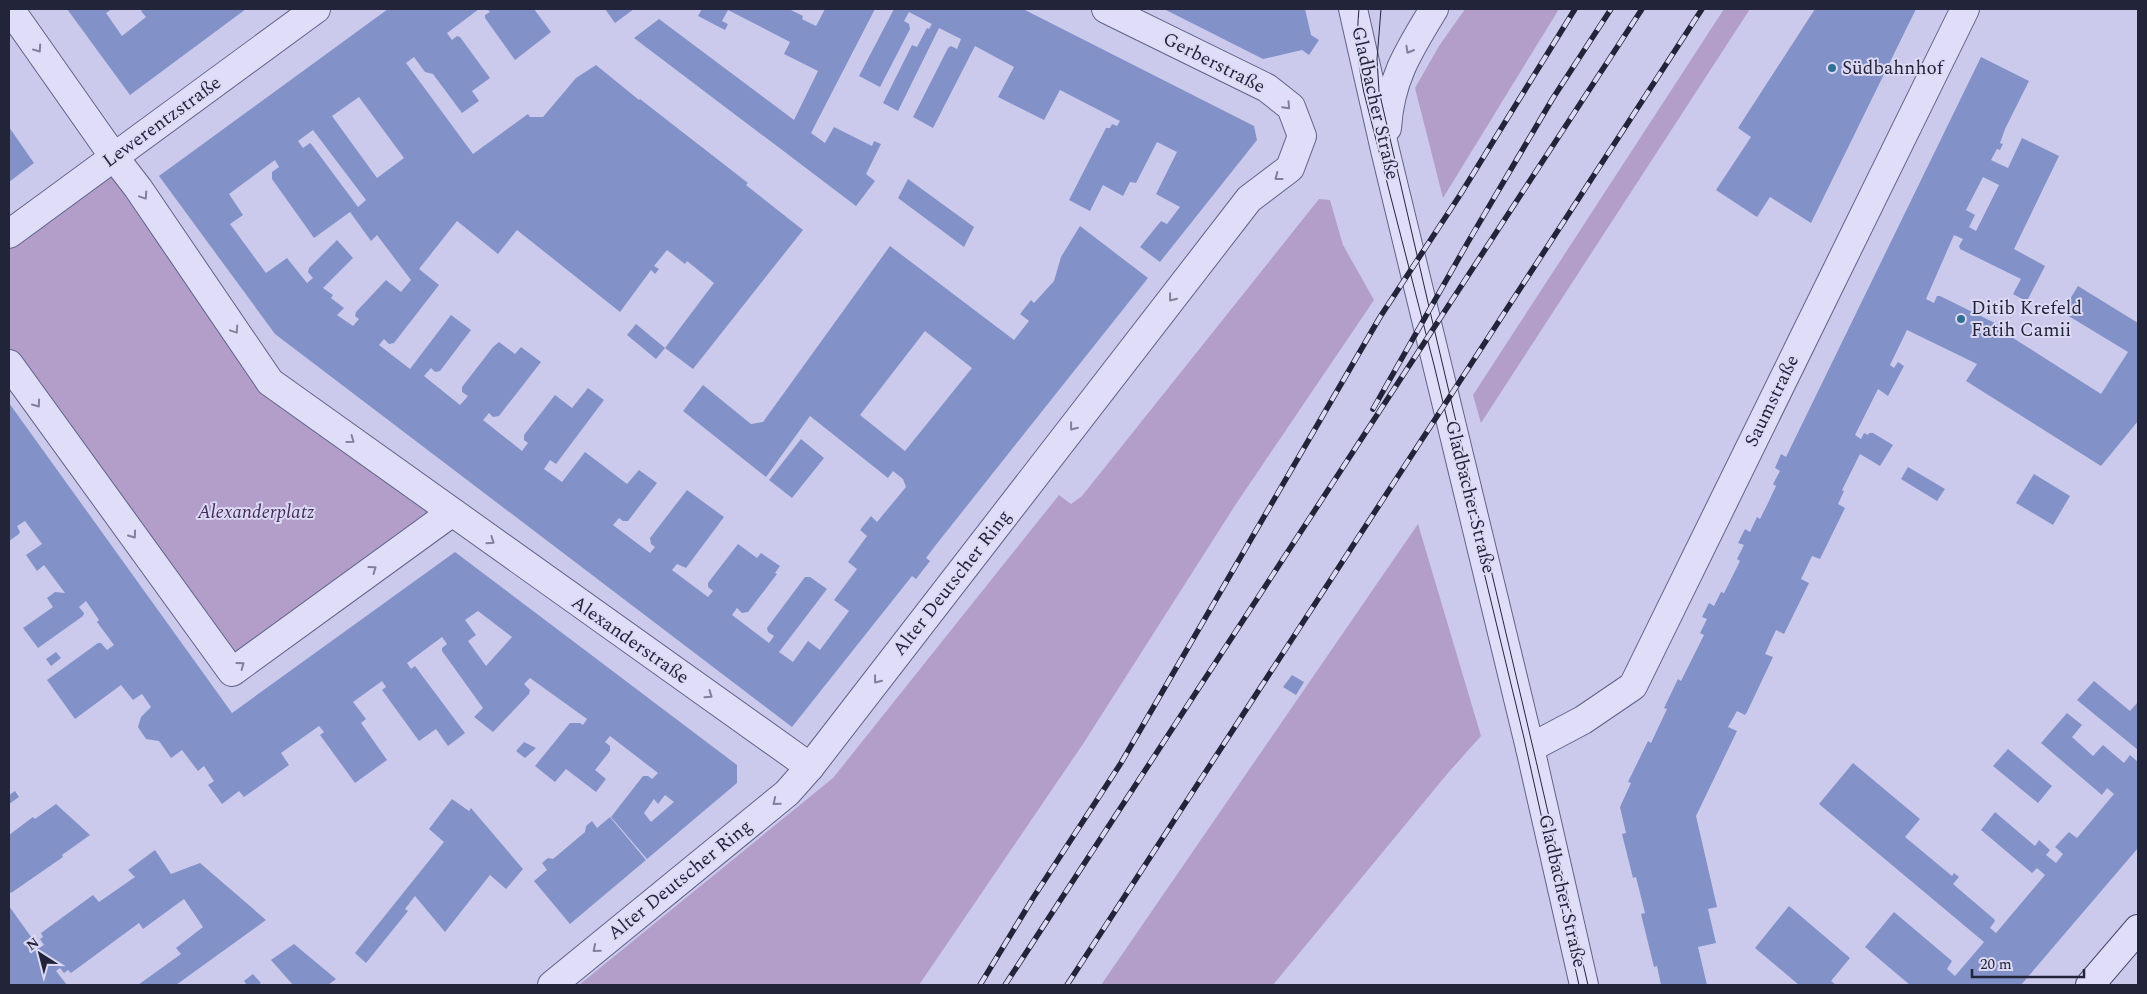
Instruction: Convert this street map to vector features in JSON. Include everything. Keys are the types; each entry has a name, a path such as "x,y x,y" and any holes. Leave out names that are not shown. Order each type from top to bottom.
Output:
{"street":[{"path":"9,364 232,672 451,513 270,382 138,188 10,9"},
{"name":"Lewerentzstraße","path":"9,234 316,9"},
{"name":"Gerberstraße","path":"1106,9 1266,88 1291,108 1302,136"},
{"name":"Gladbacher Straße","path":"1354,9 1385,150 1530,748 1584,985"},
{"path":"1385,150 1392,89 1405,55 1434,9"},
{"name":"Saumstraße","path":"1530,748 1583,720 1633,686 1964,9"},
{"name":"Alter Deutscher Ring","path":"552,985 787,792 810,767 1249,199 1290,168 1302,136"},
{"name":"Alexanderstraße","path":"451,513 810,767"},
{"path":"2090,985 2138,929"}],"green space":[{"path":"1465,9 1559,9 1443,198 1415,88 1439,46"},
{"path":"1724,9 1750,9 1481,423 1473,395"},
{"name":"Alexanderplatz","path":"117,169 268,386 444,512 232,666 9,356 9,248"},
{"path":"1319,199 1330,200 1343,245 1374,300 1236,504 1083,744 919,985 579,985 833,778 1059,495 1071,504 1082,496"},
{"path":"1418,524 1481,736 1448,773 1273,985 1101,985"}],"building":[{"path":"67,9 112,9 106,13 122,36 146,17 141,11 144,9 246,9 130,95"},
{"path":"388,9 479,9 447,33 452,40 457,36 460,37 490,78 472,91 479,101 462,113 433,74 425,72 414,57 406,63 473,154 528,114 530,117 543,117 576,78 596,65 748,183 746,185 803,230 693,369 665,348 714,283 687,261 685,264 667,250 654,266 659,269 655,274 651,270 620,312 517,230 498,254 457,221 419,269 439,285 394,343 389,344 384,339 379,345 410,369 451,315 471,330 440,371 435,372 431,368 424,376 460,405 468,396 462,392 462,387 493,347 499,342 515,354 521,347 541,362 499,416 493,417 489,413 483,420 522,451 528,443 524,440 524,435 555,395 572,408 588,388 604,400 556,464 550,460 544,469 562,482 585,452 627,484 639,470 657,483 628,521 623,521 619,518 613,525 650,553 655,547 651,544 650,538 687,490 724,517 686,568 677,564 672,570 708,597 713,591 708,587 708,583 738,544 757,558 761,553 780,566 775,573 777,574 748,612 742,613 737,608 732,615 769,643 774,636 768,632 767,628 805,577 810,577 827,589 779,652 793,662 808,641 820,650 849,611 834,600 857,569 848,562 867,536 860,530 871,516 877,522 906,487 903,479 893,471 888,478 810,416 766,477 683,411 703,385 751,424 763,422 890,246 1014,340 1029,321 1020,314 1031,300 1034,303 1054,281 1061,257 1080,226 1148,278 935,546 926,558 930,561 916,579 912,576 792,727 275,334 159,176","holes":["359,97 404,158 377,178 332,116","313,130 366,200 358,207 312,145 310,143 303,148 298,141","275,160 279,167 272,172 272,179 314,238 350,212 371,241 377,235 411,280 401,292 386,280 356,312 355,316 359,319 353,326 337,315 344,308 331,298 333,295 323,288 353,258 337,240 309,268 308,272 313,278 307,283 287,258 266,273 230,224 243,215 229,194","925,331 972,368 905,451 860,415"]},
{"path":"487,9 534,9 551,32 515,60 485,18 485,15 490,12"},
{"path":"605,9 634,9 615,23"},
{"path":"702,9 789,9 803,16 802,19 816,26 825,9 875,9 811,133 825,143 834,127 872,146 874,141 881,144 866,174 875,181 856,206 634,38 659,19 794,120 818,71 784,54 790,42 728,10 722,21 728,24 725,30 698,16"},
{"path":"894,9 1023,9 1254,126 1257,140 1160,262 1140,247 1161,221 1167,224 1180,207 1156,194 1177,152 1157,142 1136,183 1130,182 1123,196 1103,185 1090,211 1069,200 1106,128 1110,128 1112,124 1117,126 1120,121 1060,90 1044,120 998,97 1014,67 975,46 933,128 913,117 948,48 951,46 957,49 961,39 939,28 898,111 883,103 912,45 917,47 927,28 929,29 932,24 909,12 904,21 909,24 910,29 880,87 859,76"},
{"path":"1164,9 1305,9 1311,35 1319,40 1309,55 1302,50 1263,59"},
{"name":"Südbahnhof","path":"1815,9 1916,9 1811,223 1770,197 1757,217 1716,190 1751,137 1738,128"},
{"path":"1981,57 2029,81 2005,129 2000,143 2003,144 2000,150 1997,149 1991,160 2008,168 2022,138 2059,156 2014,249 2045,266 2028,299 2024,300 2013,294 2021,279 1960,249 1959,246 1963,239 1954,235 1926,299 1934,303 1937,296 1940,296 2003,327 2013,338 2101,394 2128,352 2062,312 2078,286 2138,323 2138,421 2101,466 1966,381 1977,364 1907,330 1890,365 1894,368 1898,362 1904,366 1888,396 1878,389 1855,435 1861,439 1864,433 1868,435 1873,433 1893,445 1880,466 1860,454 1842,490 1844,491 1838,504 1845,508 1820,559 1812,556 1801,579 1809,583 1784,634 1776,630 1765,654 1773,657 1747,712 1745,715 1737,711 1728,727 1737,731 1696,816 1717,907 1708,909 1716,943 1698,947 1707,985 1661,985 1657,966 1654,967 1641,914 1645,913 1636,877 1633,878 1622,834 1626,833 1620,807 1631,783 1628,782 1648,741 1651,743 1667,709 1664,708 1678,679 1681,681 1704,635 1700,633 1707,619 1702,617 1709,603 1714,606 1721,592 1724,593 1740,561 1737,559 1744,545 1738,543 1745,529 1750,532 1757,517 1760,519 1776,486 1773,484 1780,471 1775,468 1781,454 1786,457","holes":["1983,177 1999,185 1976,231 1969,227 1975,215 1966,210"]},
{"path":"9,127 34,163 9,182"},
{"path":"908,179 974,227 964,247 898,198"},
{"path":"636,324 665,348 656,359 627,335"},
{"path":"9,403 232,713 455,552 737,765 737,783 647,859 611,817 643,776 648,776 652,779 658,773 610,736 605,742 610,746 610,751 595,770 606,779 596,792 566,769 555,782 535,766 570,723 580,723 583,725 587,719 530,678 524,684 530,690 529,694 493,732 474,717 483,708 442,651 442,648 447,644 442,637 407,663 411,669 415,666 465,733 448,746 436,729 419,741 382,690 386,687 382,681 353,702 366,719 361,723 387,760 355,783 320,735 324,732 319,726 281,753 289,765 244,797 239,791 222,804 208,785 214,781 204,766 198,771 182,750 171,758 159,741 146,739 138,727 141,717 151,707 142,694 133,700 121,685 75,719 47,680 98,643 101,643 107,650 114,645 97,622 99,620 86,601 79,607 84,613 83,616 38,648 23,628 53,607 47,598 55,592 65,593 44,565 37,571 26,555 42,544 25,521 17,526 19,534 9,541","holes":["478,611 512,637 486,666 468,641 476,635 465,620","665,795 674,802 651,822 644,813 654,799 658,804"]},
{"path":"801,439 824,458 792,498 769,480"},
{"path":"1908,467 1945,489 1937,501 1901,479"},
{"path":"2034,474 2070,496 2053,525 2016,503"},
{"path":"56,652 61,658 51,666 46,659"},
{"path":"1292,675 1304,682 1296,695 1283,687"},
{"path":"2094,681 2130,711 2138,702 2138,750 2077,700"},
{"path":"2067,713 2082,725 2072,737 2093,756 2103,745 2124,763 2130,755 2138,762 2138,848 2021,985 1910,985 1865,947 1894,912 1952,961 1947,969 1955,976 1984,942 1819,804 1853,763 1920,819 1905,837 1952,876 1954,873 1959,877 1953,884 1994,919 1995,921 1990,928 1996,933 2045,875 2037,868 2032,873 1981,830 1995,812 2035,846 2039,840 2050,850 2046,855 2056,863 2063,854 2055,847 2069,832 2077,838 2114,794 2107,788 2102,795 2041,743"},
{"path":"524,742 536,748 525,758 516,751"},
{"path":"2008,749 2052,786 2038,803 1993,766"},
{"path":"15,791 19,797 9,804 9,795"},
{"path":"452,799 469,811 471,808 523,869 506,889 490,875 445,932 415,896 405,909 408,911 366,963 355,953 444,842 429,829"},
{"path":"56,804 90,835 62,855 63,857 11,893 9,891 9,835 33,817 35,819"},
{"path":"610,817 646,860 570,924 534,881 547,870 542,863 548,858 553,859 585,832 586,826 592,821 597,828"},
{"path":"155,850 171,874 200,863 266,920 176,985 138,985 181,954 176,948 203,927 184,899 143,929 139,923 71,973 68,970 64,973 60,968 56,971 67,985 9,985 9,906 39,948 44,945 40,939 43,937 41,933 93,895 99,902 135,877 128,870"},
{"path":"1789,906 1850,958 1831,981 1836,985 1799,985 1755,948"},
{"path":"294,944 336,979 328,985 293,985 271,960"},
{"path":"253,974 261,983 258,985 247,985 244,981"}],"tram line":[{"path":"1359,9 1358,51 1364,93 1434,365 1524,738 1579,985"},
{"path":"1381,9 1377,59 1379,91 1588,985"}],"railway":[{"path":"980,985 1033,898 1121,763 1380,317 1460,195 1575,9"},
{"path":"1373,409 1553,98 1611,9"},
{"path":"1005,985 1642,9"},
{"path":"1067,985 1702,9"}],"place":[{"name":"Südbahnhof","path":"1832,68"},
{"name":"Ditib Krefeld Fatih Camii","path":"1961,319"}]}
